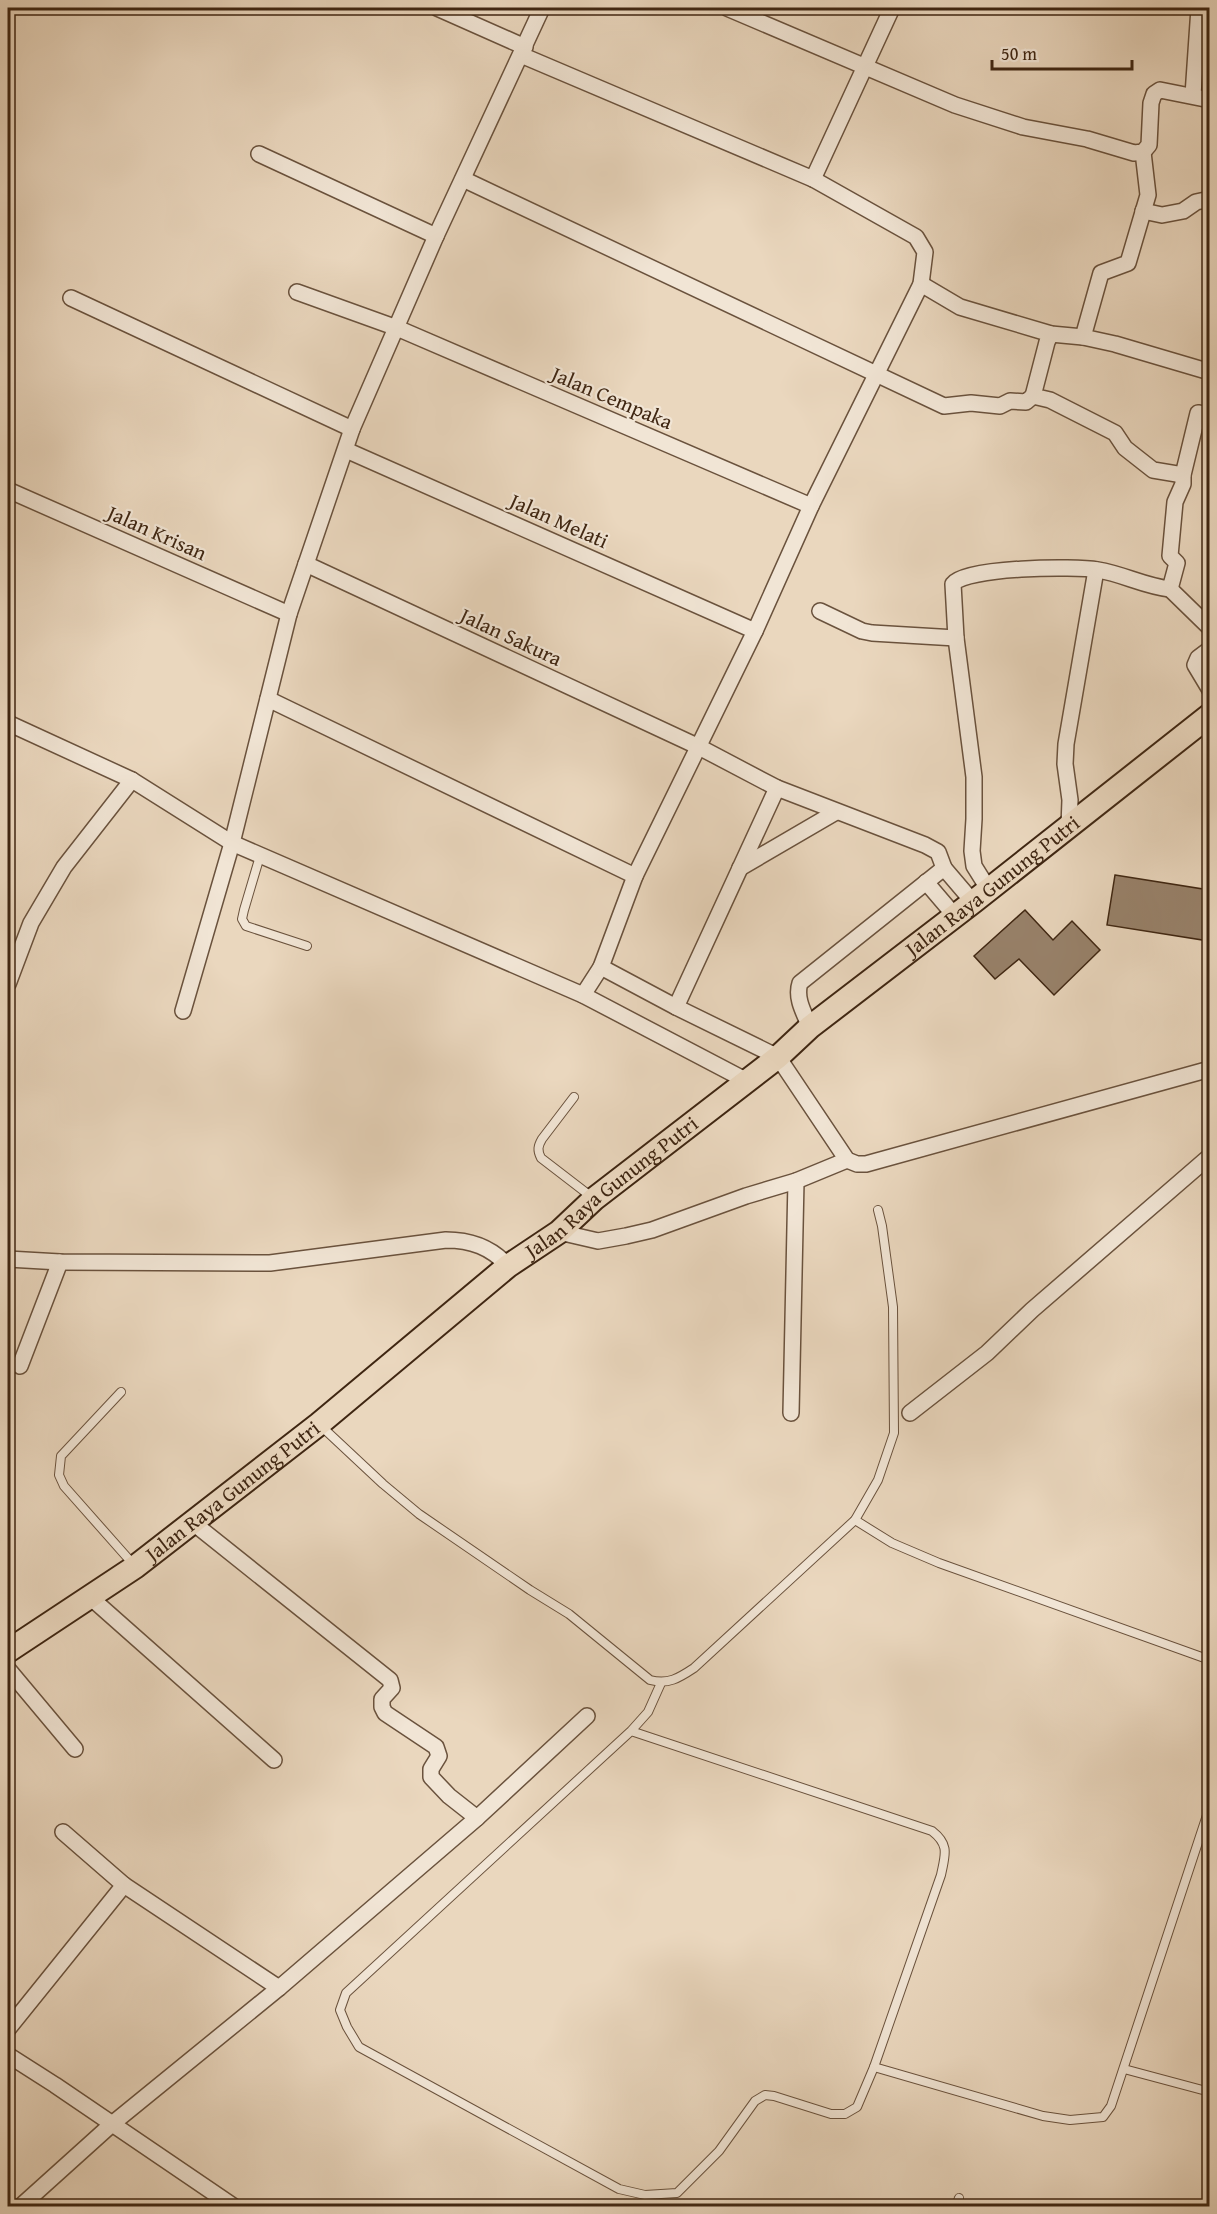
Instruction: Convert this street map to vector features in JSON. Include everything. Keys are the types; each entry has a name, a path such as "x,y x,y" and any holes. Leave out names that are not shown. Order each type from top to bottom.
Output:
{"main road":[{"name":"Jalan Raya Gunung Putri","path":"8,1651 135,1567 319,1424 508,1266 559,1232 594,1199 778,1057 810,1027 981,896 1209,716"}],"street":[{"path":"436,8 523,51 813,179 916,237 925,252 921,284 811,506 756,631 635,876 601,967 583,995"},
{"path":"183,1011 232,843 289,614 352,429 436,236 542,8"},
{"path":"727,8 863,67 990,117 1023,127 1087,139 1134,153 1143,152 1149,145 1151,103 1154,94 1160,90 1209,100"},
{"path":"813,179 892,8"},
{"path":"1193,95 1199,8"},
{"path":"1083,337 1101,273 1128,262 1148,195 1143,152"},
{"path":"258,154 436,236"},
{"path":"464,179 944,406 971,403 1000,406 1010,401 1026,402 1033,396 1051,334"},
{"path":"1143,211 1162,215 1183,211 1196,202 1209,199"},
{"path":"921,284 960,307 1051,334 1083,337 1209,372"},
{"name":"Jalan Cempaka","path":"297,292 397,328 811,506"},
{"path":"71,298 352,429"},
{"path":"1033,396 1050,400 1115,433 1125,448 1153,470 1183,476"},
{"path":"1170,589 1177,563 1170,556 1175,502 1183,483 1198,413 1209,416"},
{"name":"Jalan Melati","path":"346,450 756,631"},
{"name":"Jalan Krisan","path":"8,490 289,614"},
{"name":"Jalan Sakura","path":"306,564 699,747 777,788 925,845 938,852 944,868 981,896"},
{"path":"981,896 973,859 974,777 956,639 952,585 957,579 985,572 1043,568 1096,570 1149,586 1170,589 1209,628"},
{"path":"1069,826 1070,800 1065,764 1066,744 1096,570"},
{"path":"820,611 862,631 956,639"},
{"path":"1209,649 1198,658 1195,665 1209,690"},
{"path":"267,699 635,876"},
{"path":"8,723 132,780 232,843 583,995 747,1081"},
{"path":"8,984 31,923 64,867 132,780"},
{"path":"676,1007 777,788"},
{"path":"740,868 836,812"},
{"path":"810,1027 797,990 800,982 944,868"},
{"path":"926,882 954,916"},
{"path":"601,967 778,1057 847,1160 858,1164 866,1164 1209,1069"},
{"path":"910,1413 987,1353 1032,1310 1209,1156"},
{"path":"559,1232 598,1241 652,1230 746,1196 796,1181 847,1160"},
{"path":"790,1413 796,1181"},
{"path":"8,1259 60,1262 270,1263 446,1240 464,1240 498,1254 508,1266"},
{"path":"20,1366 60,1262"},
{"path":"192,1522 390,1680 392,1688 382,1699 385,1713 436,1747 439,1756 431,1769 431,1778 448,1796 477,1818"},
{"path":"90,1597 274,1760"},
{"path":"8,1670 75,1749"},
{"path":"21,2206 112,2124 279,1988 477,1818 586,1716"},
{"path":"63,1832 124,1885 279,1988"},
{"path":"8,2029 124,1885"},
{"path":"8,2055 233,2206"}],"lane":[{"path":"260,856 242,919 246,926 307,946"},
{"path":"574,1096 542,1139 538,1152 541,1158 594,1199"},
{"path":"319,1424 419,1514 569,1614 650,1680 661,1683 679,1678 694,1668 855,1520 878,1480 894,1433 892,1307 878,1210"},
{"path":"121,1392 61,1456 59,1475 64,1486 135,1567"},
{"path":"855,1520 892,1543 939,1563 1209,1660"},
{"path":"631,1731 932,1831 942,1839 946,1850 941,1875 874,2067 856,2107 845,2114 831,2114 774,2096 765,2096 755,2101 719,2151 677,2193 645,2195 619,2189 359,2047 346,2027 340,2010 346,1993 631,1731 648,1712 661,1683"},
{"path":"874,2067 1043,2116 1070,2120 1103,2118 1111,2106 1124,2068 1209,1806"},
{"path":"1124,2068 1209,2092"}],"building":[{"path":"1115,875 1209,890 1209,941 1107,925"},
{"path":"1025,910 1053,940 1072,921 1100,950 1054,995 1019,959 995,979 974,956"}]}
